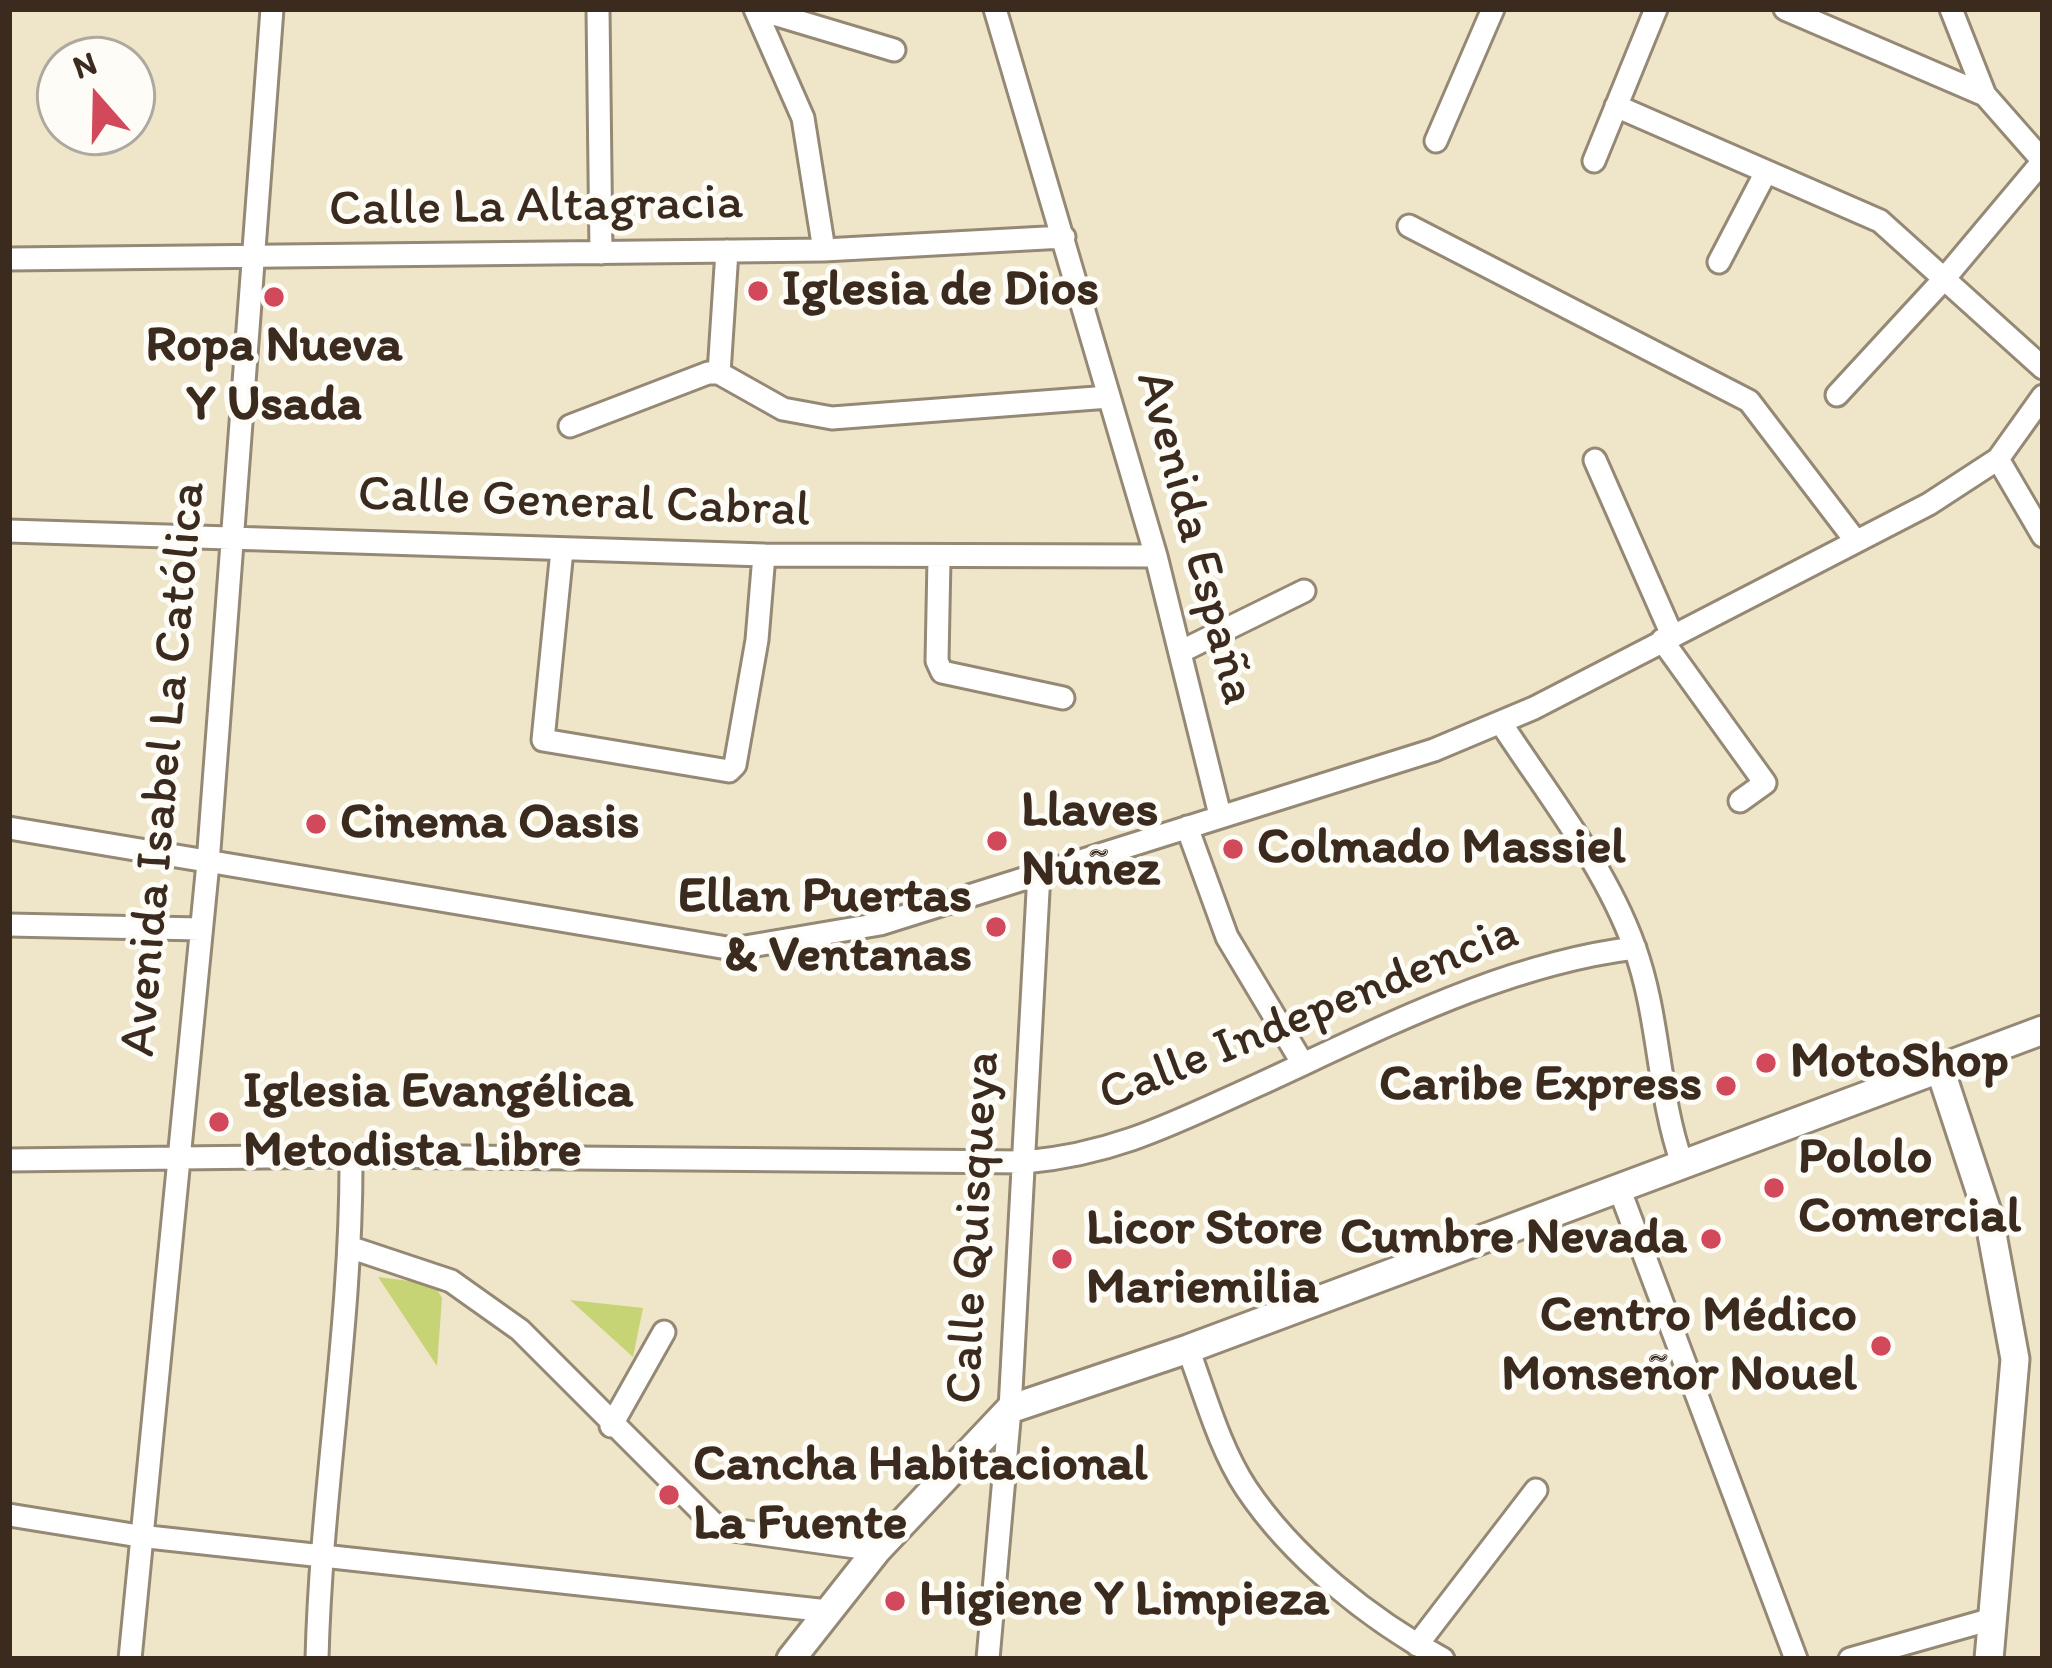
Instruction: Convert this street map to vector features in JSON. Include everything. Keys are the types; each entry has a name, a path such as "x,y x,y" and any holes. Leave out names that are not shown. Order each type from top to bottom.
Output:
{"main road":[{"path":"791,1659 877,1550 1010,1409 1188,1349 2043,1030"},
{"path":"1940,1069 1989,1218 2015,1359 1989,1659"}],"street":[{"name":"Avenida Isabel La Católica","path":"130,1659 208,863 272,9"},
{"path":"598,9 601,253"},
{"path":"756,9 894,50"},
{"path":"756,9 803,118 824,250"},
{"name":"Avenida España","path":"994,9 1156,556 1220,815"},
{"path":"1436,141 1493,9"},
{"path":"1594,161 1656,9"},
{"path":"1785,9 1985,95"},
{"path":"1837,395 1945,279 2043,161 1985,95 1951,9"},
{"path":"1616,106 1880,221 2043,368"},
{"path":"1719,262 1766,172"},
{"path":"1409,226 1749,401 1855,540"},
{"name":"Calle La Altagracia","path":"9,259 824,250 1064,237"},
{"path":"719,373 727,251"},
{"path":"570,426 698,376 719,373 783,409 832,418 1108,397"},
{"path":"9,828 733,949 880,924 1434,750 1502,723 1929,504 1998,459 2043,396"},
{"path":"1998,459 2043,536"},
{"path":"1595,460 1667,637 1765,783 1740,801"},
{"name":"Calle General Cabral","path":"9,530 939,559 1156,556"},
{"path":"562,550 543,740 729,771 735,765 753,666 764,555"},
{"path":"939,559 937,661 942,672 1063,698"},
{"path":"1182,651 1304,591"},
{"path":"1502,723 1610,891 1635,948 1655,1029 1666,1118 1682,1163"},
{"path":"1187,827 1227,937 1303,1064"},
{"name":"Calle Quisqueya","path":"988,1659 1010,1409 1039,873"},
{"path":"9,926 200,929"},
{"name":"Calle Independencia","path":"9,1160 351,1156 1025,1162 1076,1157 1147,1138 1303,1064 1535,969 1574,956 1635,948"},
{"path":"317,1659 319,1555 352,1247 351,1156"},
{"path":"1619,1188 1796,1659"},
{"path":"352,1247 451,1281 520,1330 718,1528 877,1550"},
{"path":"611,1426 664,1332"},
{"path":"1188,1349 1245,1486 1287,1538 1417,1645 1443,1659"},
{"path":"1417,1645 1536,1490"},
{"path":"9,1515 139,1536 829,1611"},
{"path":"1850,1659 1992,1619"}],"green space":[{"path":"378,1277 434,1284 442,1298 437,1366"},
{"path":"570,1300 643,1308 633,1357"}],"place":[{"name":"Iglesia de Dios","path":"758,291"},
{"name":"Ropa Nueva Y Usada","path":"274,297"},
{"name":"Cinema Oasis","path":"316,824"},
{"name":"Llaves Núñez","path":"997,841"},
{"name":"Colmado Massiel","path":"1233,849"},
{"name":"Ellan Puertas & Ventanas","path":"996,927"},
{"name":"MotoShop","path":"1766,1063"},
{"name":"Caribe Express","path":"1726,1086"},
{"name":"Iglesia Evangélica Metodista Libre","path":"219,1122"},
{"name":"Pololo Comercial","path":"1774,1188"},
{"name":"Cumbre Nevada","path":"1711,1239"},
{"name":"Licor Store Mariemilia","path":"1062,1259"},
{"name":"Centro Médico Monseñor Nouel","path":"1881,1346"},
{"name":"Cancha Habitacional La Fuente","path":"669,1495"},
{"name":"Higiene Y Limpieza","path":"895,1601"}]}
